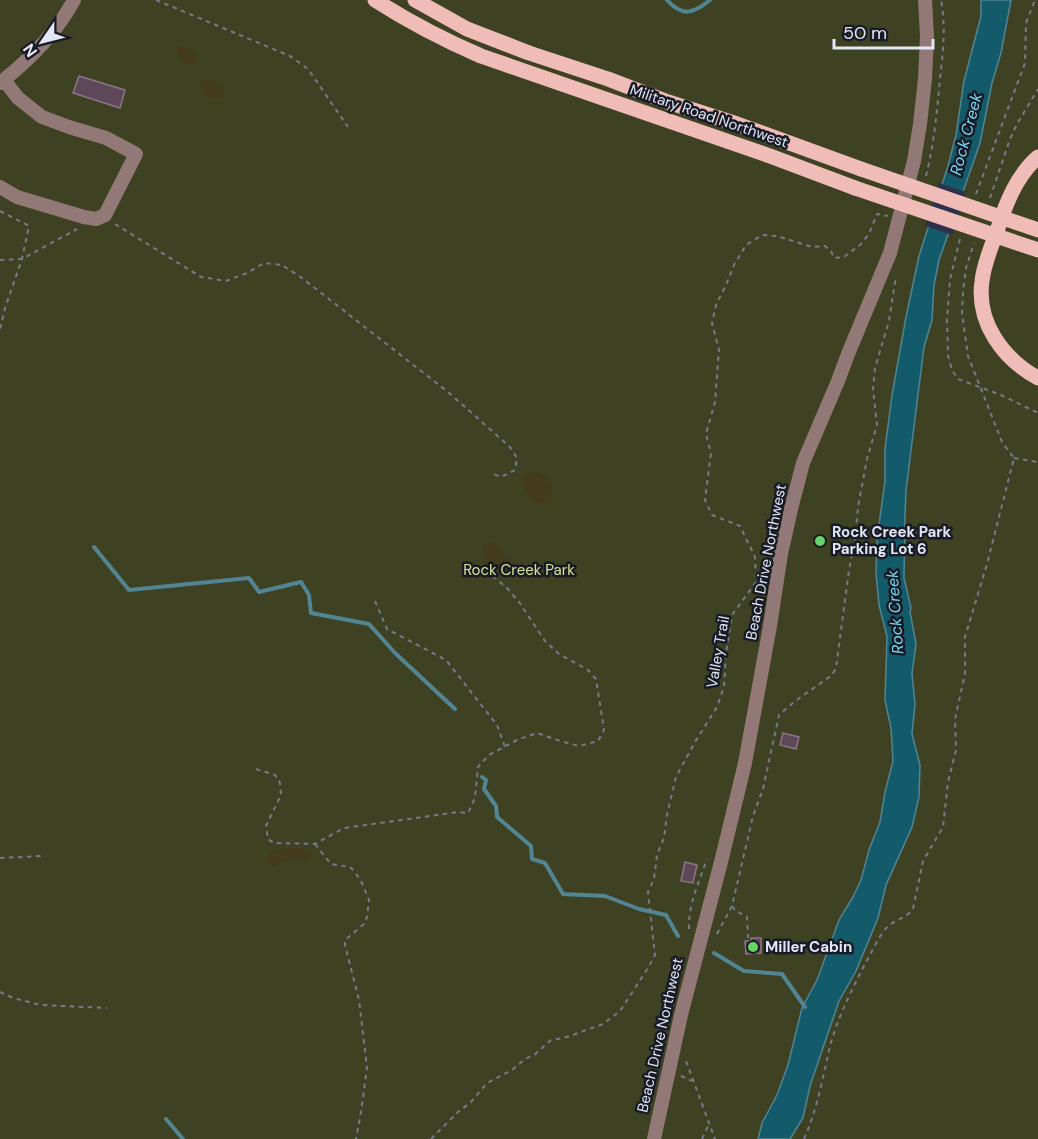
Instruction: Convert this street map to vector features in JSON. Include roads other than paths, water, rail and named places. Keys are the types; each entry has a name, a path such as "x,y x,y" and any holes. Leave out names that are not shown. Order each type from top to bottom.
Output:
{"main road":[{"name":"Military Road Northwest","path":"375,0 416,25 481,56 1038,250"},
{"name":"Military Road Northwest","path":"415,0 467,29 529,53 1038,230"},
{"path":"1037,377 1006,354 992,335 982,310 981,289 984,268 1006,205 1026,168 1038,157"}],"street":[{"path":"0,187 17,197 96,219 105,215 136,154 106,138 42,117 2,82 44,41 74,0"},
{"name":"Beach Drive Northwest","path":"654,1139 681,1015 722,862 745,763 781,554 803,463 890,253 914,161 926,58 925,0"},
{"path":"1026,168 1038,146"}],"water":[{"name":"Rock Creek","path":"981,0 1011,0 980,143 939,260 934,285 932,320 924,347 906,490 904,578 916,644 912,673 915,704 912,734 920,765 919,797 912,827 886,885 878,918 856,971 839,1001 810,1086 803,1118 790,1139 758,1139 762,1123 777,1095 788,1065 802,1008 817,980 839,920 861,880 880,822 893,761 891,728 885,700 887,636 879,605 876,573 877,539 885,481 885,449 892,395 919,256 956,135 964,81 981,16"}],"waterway":[{"path":"667,0 678,9 688,12 710,0"},
{"path":"94,547 129,590 249,578 259,592 301,582 309,595 311,613 369,624 395,653 455,709"},
{"path":"482,777 486,780 484,789 496,806 497,817 531,846 532,859 545,863 563,894 605,896 639,909 666,915 678,936"},
{"path":"714,953 744,971 782,974 805,1007"},
{"path":"166,1119 183,1139"}],"place":[{"name":"Rock Creek Park Parking Lot 6","path":"820,541"},
{"name":"Miller Cabin","path":"753,947"}],"park label":[{"name":"Rock Creek Park","path":"519,570"}]}
